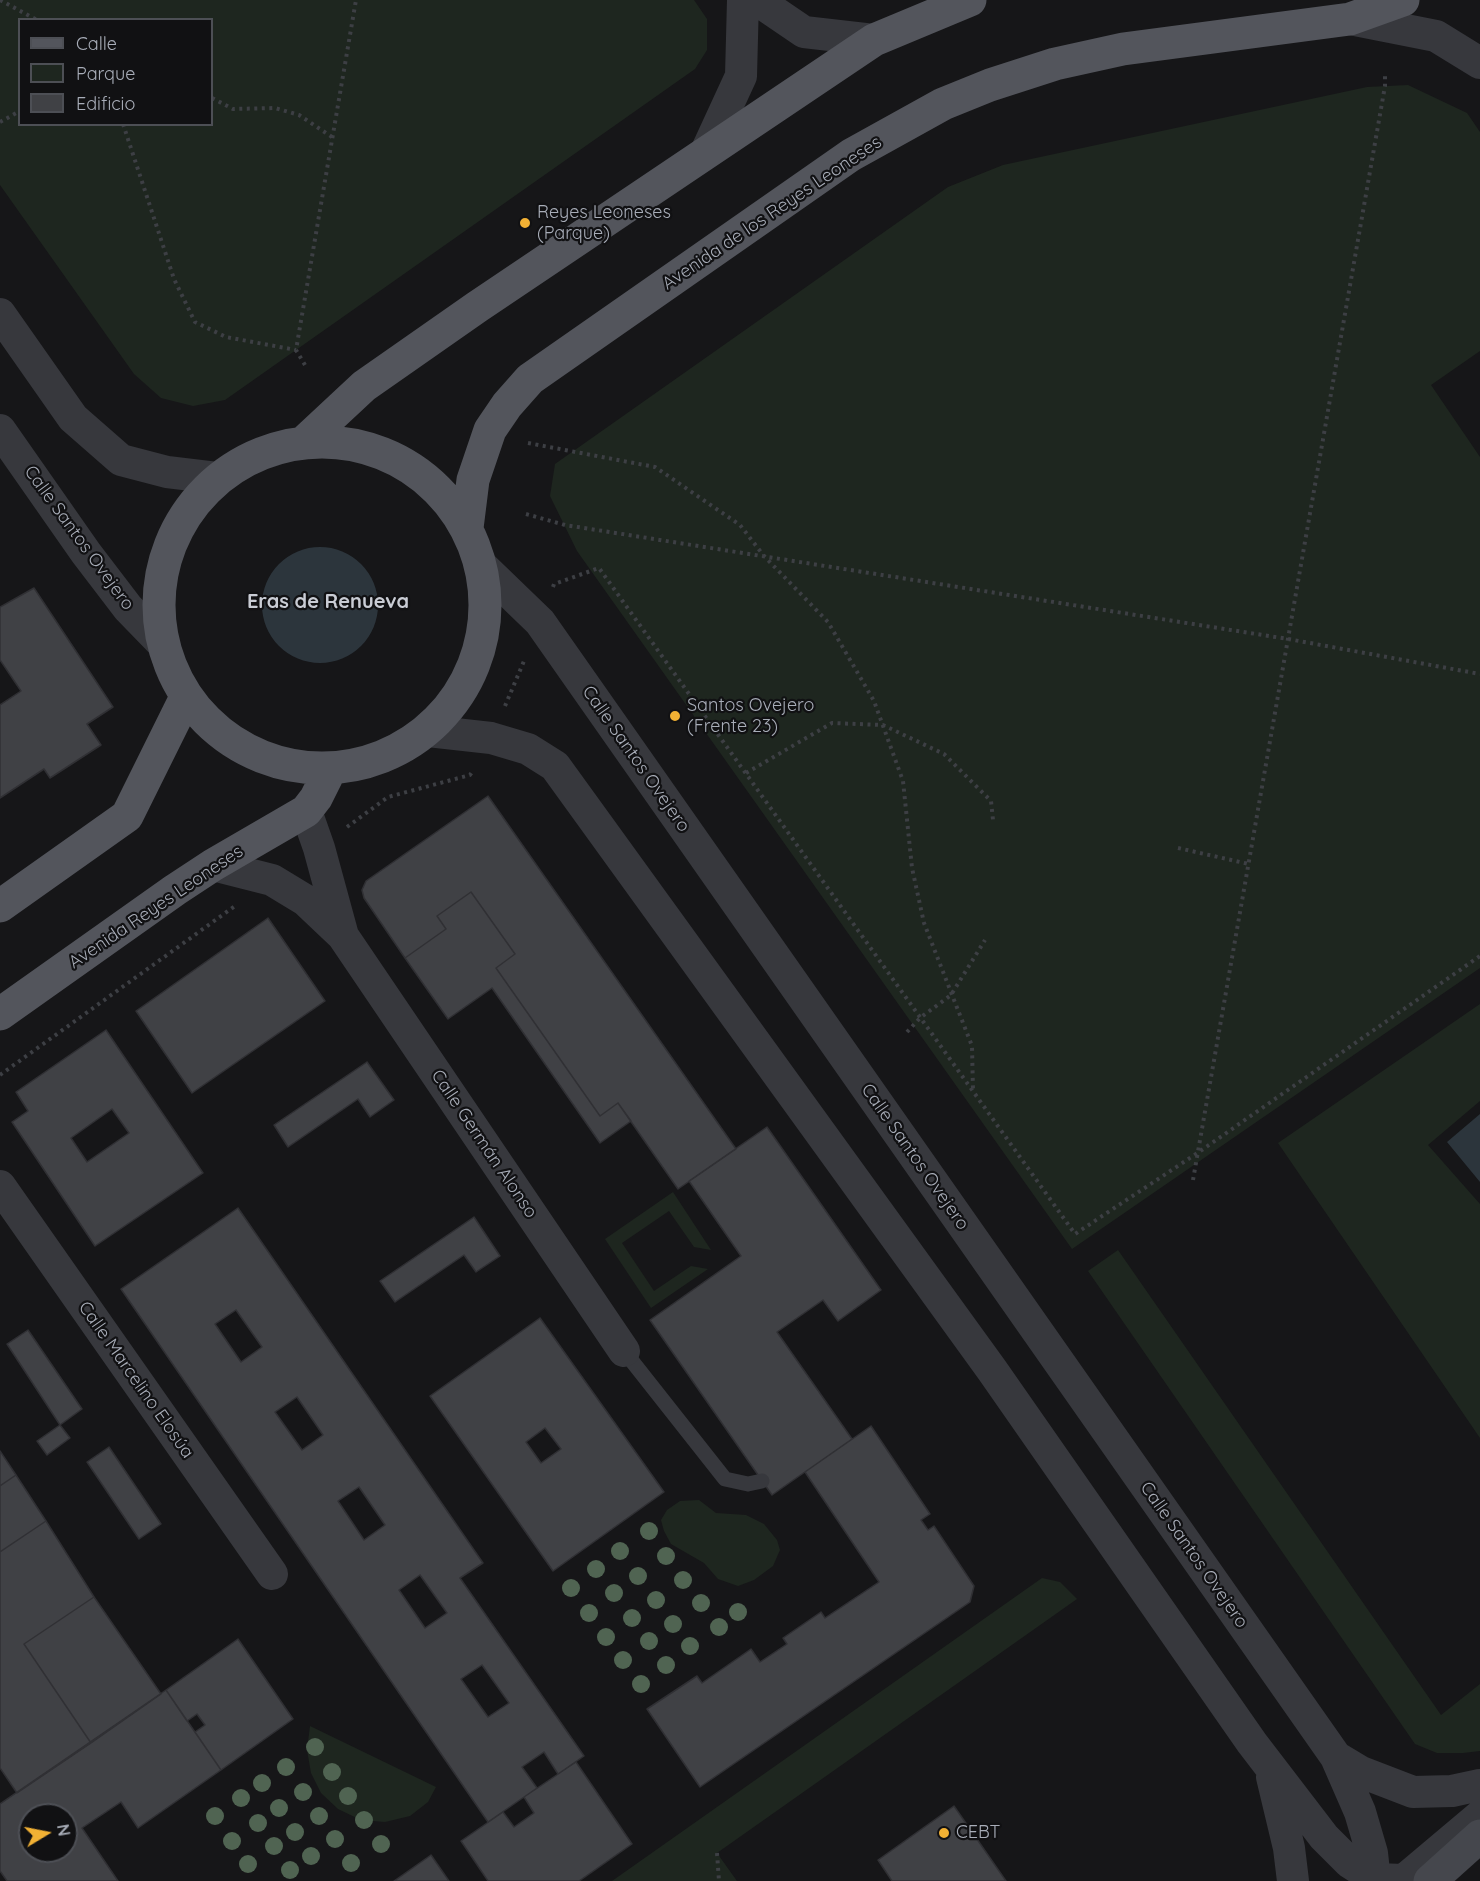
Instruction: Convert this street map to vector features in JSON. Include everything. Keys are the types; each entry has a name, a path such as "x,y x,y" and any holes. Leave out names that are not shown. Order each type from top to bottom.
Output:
{"main road":[{"path":"305,441 364,386 477,307 874,40 970,0"},
{"name":"Avenida de los Reyes Leoneses","path":"468,528 473,480 490,430 507,405 530,379 851,155 943,104 990,85 1055,64 1123,49 1350,19 1403,0"},
{"path":"305,441 357,444 405,463 444,495 468,528 482,566 487,608 479,652 459,695 428,731 382,758 330,770 275,762 225,738 186,697 172,671 162,643 158,598 166,554 182,517 217,478 258,453 305,441"},
{"path":"0,906 127,816 186,697"},
{"name":"Avenida Reyes Leoneses","path":"0,1014 175,890 306,811 316,798 330,770"},
{"path":"1430,1881 1480,1836"}],"street":[{"path":"706,152 741,76 743,0"},
{"path":"757,0 804,32 874,40"},
{"path":"1350,19 1436,36 1480,63"},
{"path":"0,314 74,418 122,460 167,472 217,478"},
{"name":"Calle Santos Ovejero","path":"0,430 86,553 128,608 162,643"},
{"name":"Calle Santos Ovejero","path":"482,566 540,622 1336,1757 1360,1812 1372,1852 1374,1880"},
{"path":"428,731 491,738 528,749 555,766 992,1370 1270,1768 1324,1837 1349,1862 1374,1880 1404,1880 1480,1816"},
{"name":"Calle Germán Alonso","path":"306,811 319,848 343,936"},
{"name":"Calle Germán Alonso","path":"213,865 272,880 305,900 343,936 624,1351"},
{"name":"Calle Marcelino Elosúa","path":"0,1186 272,1574"},
{"name":"Calle Santos Ovejero","path":"1336,1757 1361,1772 1413,1792 1452,1791 1480,1785"},
{"path":"1270,1768 1289,1848 1293,1881"},
{"path":"1374,1880 1480,1791"}],"lane":[{"path":"624,1351 725,1479 748,1484 762,1481"}],"path":[{"path":"0,0 33,18"},
{"path":"304,365 296,350 356,0"},
{"path":"1193,1180 1385,86 1385,74"},
{"path":"213,99 232,109 275,108 299,115 332,137"},
{"path":"0,122 18,112"},
{"path":"124,126 174,279 195,322 226,337 296,350"},
{"path":"528,443 655,467 740,525 764,556 828,622 874,700 903,781 912,868 924,923 972,1046 973,1092"},
{"path":"526,514 565,525 1288,639 1480,674"},
{"path":"554,584 599,568 1075,1234 1199,1152 1480,956"},
{"path":"501,714 525,659"},
{"path":"746,773 832,723 883,725 944,754 991,801 993,820"},
{"path":"319,848 388,797 470,775"},
{"path":"1178,848 1249,864"},
{"path":"0,1075 272,880"},
{"path":"907,1032 920,1018 951,995 984,940"},
{"path":"717,1853 719,1881"}],"green space":[{"path":"0,0 694,0 707,19 707,50 695,69 225,400 193,406 161,398 134,374 0,185"},
{"path":"1408,85 1467,113 1480,132 1480,351 1431,385 1480,457 1480,968 1072,1249 577,551 550,496 555,464 948,187 1003,165 1367,87"},
{"path":"1480,1004 1480,1101 1428,1145 1480,1204 1480,1438 1278,1143"},
{"path":"673,1192 711,1250 694,1247 669,1211 622,1243 654,1291 691,1266 708,1269 651,1308 605,1239"},
{"path":"1118,1250 1441,1715 1480,1684 1480,1751 1437,1753 1415,1744 1088,1271"},
{"path":"699,1500 716,1513 746,1515 764,1524 777,1540 780,1550 773,1566 754,1580 738,1586 718,1579 704,1563 671,1544 661,1520 667,1510 680,1501"},
{"path":"1042,1578 1060,1582 1077,1599 717,1853 737,1881 612,1881"},
{"path":"310,1726 436,1787 428,1802 410,1816 385,1822 361,1820 338,1809 321,1793 311,1773 307,1750"}],"shaded area":[{"path":"320,547 342,552 361,564 373,583 378,605 373,627 361,646 342,658 320,663 298,658 279,646 267,627 262,605 267,583 279,564 298,552"},
{"path":"1480,1114 1480,1182 1447,1142"}],"building":[{"path":"34,588 113,707 87,724 101,745 50,778 44,769 0,798 0,705 21,691 0,660 0,607"},
{"path":"488,796 736,1149 678,1189 618,1103 600,1116 496,968 515,954 471,892 437,916 446,929 405,958 364,898 362,890 366,881"},
{"path":"471,892 515,954 496,968 600,1116 618,1103 631,1121 600,1143 492,988 448,1019 405,958 446,929 437,916"},
{"path":"268,918 325,1001 192,1093 136,1011"},
{"path":"106,1030 203,1173 95,1246 12,1122 28,1111 16,1092","holes":["112,1109 129,1133 87,1162 71,1138"]},
{"path":"367,1062 394,1100 370,1117 358,1099 288,1147 274,1125"},
{"path":"767,1127 881,1290 838,1321 823,1300 777,1332 852,1439 772,1495 650,1320 741,1256 689,1181"},
{"path":"238,1208 483,1563 460,1578 584,1756 558,1774 544,1752 522,1767 537,1788 488,1822 121,1289","holes":["236,1310 262,1347 241,1362 215,1324","297,1397 323,1435 302,1450 275,1412","359,1487 385,1525 364,1540 338,1501","420,1575 447,1613 425,1628 399,1590","482,1665 509,1703 488,1717 461,1679"]},
{"path":"474,1217 500,1256 476,1272 464,1255 395,1302 380,1281"},
{"path":"540,1318 664,1492 553,1571 430,1396","holes":["545,1428 561,1449 541,1463 526,1442"]},
{"path":"28,1330 82,1409 60,1425 7,1344"},
{"path":"60,1425 70,1438 47,1455 37,1441"},
{"path":"871,1426 930,1514 921,1520 928,1530 934,1526 974,1586 970,1602 700,1787 647,1709 697,1676 702,1683 751,1649 760,1662 787,1644 783,1638 821,1612 825,1618 879,1582 805,1472"},
{"path":"109,1447 161,1524 139,1539 87,1462"},
{"path":"0,1451 16,1475 0,1486"},
{"path":"16,1475 46,1521 0,1552 0,1486"},
{"path":"46,1521 94,1597 24,1644 91,1743 17,1793 0,1768 0,1552"},
{"path":"94,1597 161,1694 91,1743 24,1644"},
{"path":"238,1639 293,1719 221,1770 195,1732 205,1725 197,1714 187,1721 166,1690"},
{"path":"166,1690 221,1770 138,1828 121,1802 82,1828 118,1881 7,1881 0,1871 0,1804"},
{"path":"576,1762 632,1844 579,1881 488,1881 461,1841 503,1812 514,1827 534,1813 524,1797"},
{"name":"CEBT","path":"954,1806 1006,1881 892,1881 878,1860"},
{"path":"431,1855 449,1881 394,1881"}],"place":[{"name":"Reyes Leoneses (Parque)","path":"525,223"},
{"name":"Santos Ovejero (Frente 23)","path":"675,716"},
{"name":"CEBT","path":"944,1833"}],"district":[{"name":"Eras de Renueva","path":"328,602"}]}
